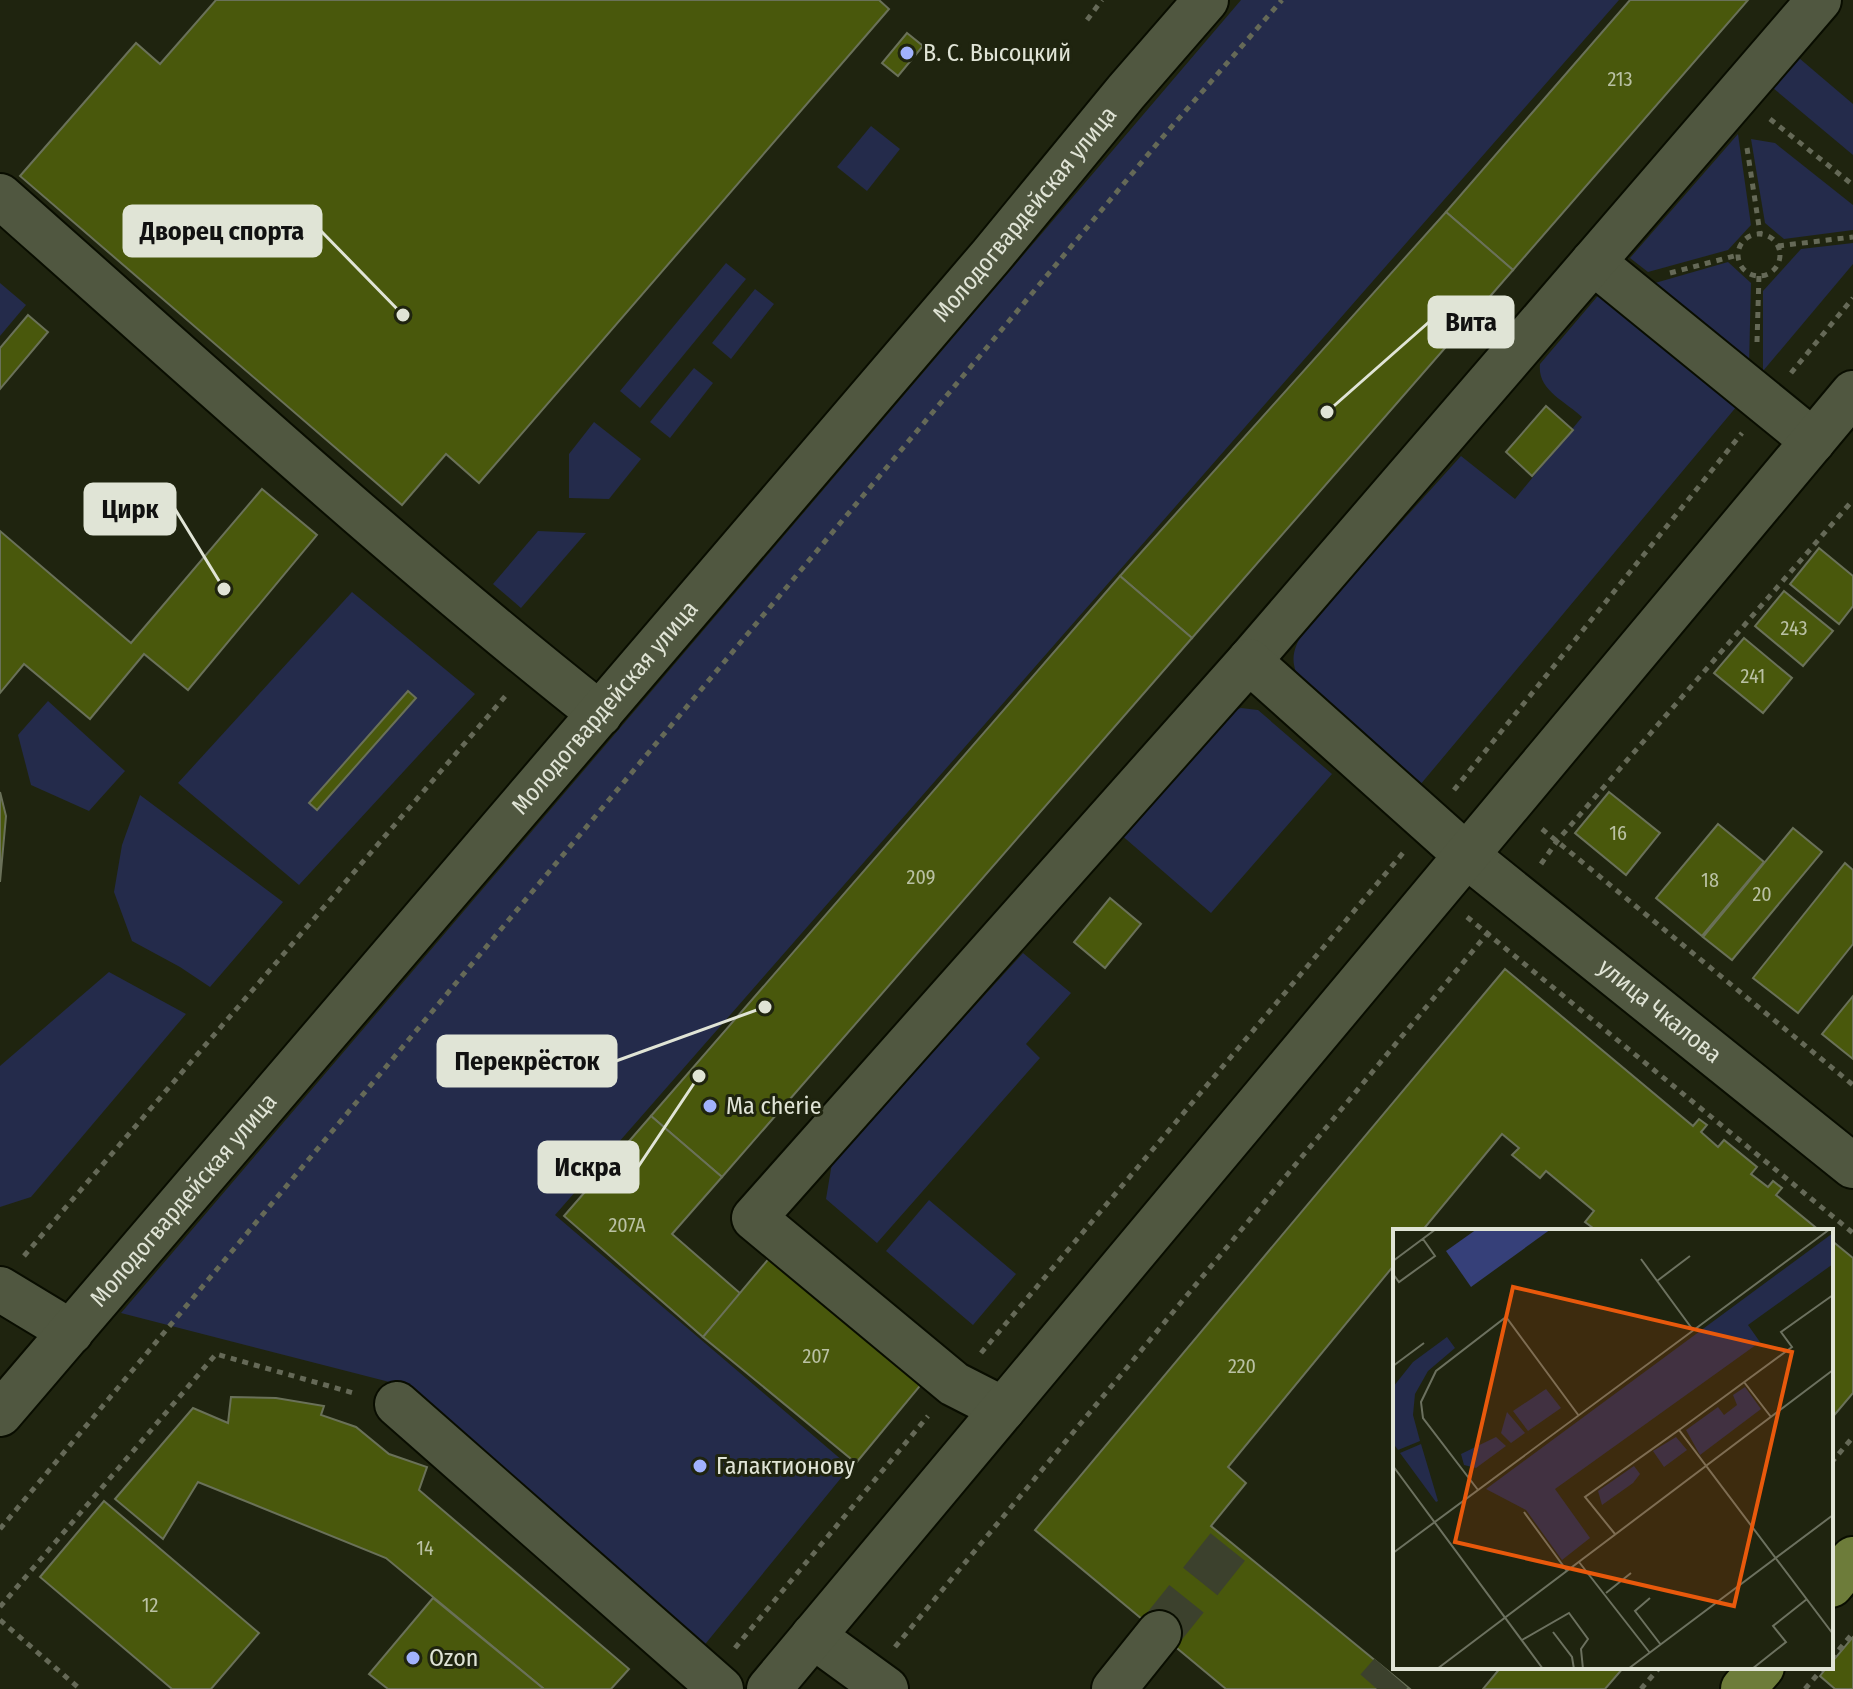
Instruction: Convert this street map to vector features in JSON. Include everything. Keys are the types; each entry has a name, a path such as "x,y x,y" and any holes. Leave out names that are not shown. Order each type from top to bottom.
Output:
{"main road":[{"path":"1833,1583 1853,1559"},
{"path":"1743,1689 1760,1669"}],"street":[{"path":"1003,1409 954,1384 754,1218 1249,661 1819,0"},
{"name":"Молодогвардейская улица","path":"0,1414 991,256 1197,3"},
{"path":"0,196 333,491 600,714"},
{"path":"1593,262 1813,441"},
{"path":"769,1689 1853,393"},
{"name":"улица Чкалова","path":"1249,661 1466,855 1853,1166"},
{"path":"10,1275 71,1332"},
{"path":"397,1404 715,1684"},
{"path":"1114,1689 1159,1633"},
{"path":"813,1636 878,1683"}],"path":[{"path":"1087,20 1102,0"},
{"path":"0,1529 1161,139 1282,0"},
{"path":"1738,94 1853,185"},
{"path":"1738,94 1760,233"},
{"path":"1760,233 1772,238 1778,246 1780,255 1776,268 1770,273 1759,275 1743,269 1738,255 1742,241 1760,233"},
{"path":"1778,246 1853,237"},
{"path":"1656,277 1738,255"},
{"path":"1757,350 1759,275"},
{"path":"715,1684 954,1384 1427,821 1853,298"},
{"path":"878,1683 1517,897 1557,841 1853,500"},
{"path":"10,1275 534,662"},
{"path":"1557,841 1853,1085"},
{"path":"1487,934 1853,1233"},
{"path":"0,1607 216,1354 397,1404"},
{"path":"1833,1461 1853,1437"},
{"path":"0,1620 80,1689"},
{"path":"1833,1657 1853,1633"},
{"path":"1641,1689 1658,1669"},
{"path":"1805,1689 1822,1669"}],"shaded area":[{"path":"1241,0 1619,0 555,1215 850,1467 702,1648 405,1386 121,1313"},
{"path":"1799,58 1853,104 1853,155 1773,88"},
{"path":"871,126 900,149 867,191 837,167"},
{"path":"1738,134 1751,225 1728,250 1648,272 1630,258"},
{"path":"1751,139 1775,143 1853,205 1853,230 1784,239 1765,223"},
{"path":"1853,243 1853,264 1763,371 1763,291 1801,249"},
{"path":"1728,262 1751,283 1749,365 1655,283"},
{"path":"726,263 746,279 640,408 620,391"},
{"path":"0,283 26,305 0,336"},
{"path":"755,289 774,304 731,359 712,343"},
{"path":"1602,291 1737,406 1420,785 1304,689 1294,665 1296,646 1304,630 1461,456 1515,499 1582,417 1547,388 1540,373 1540,364"},
{"path":"694,368 713,383 670,438 650,422"},
{"path":"594,422 641,459 609,499 569,498 569,454"},
{"path":"538,531 586,533 521,608 493,584"},
{"path":"352,592 475,694 299,885 178,783"},
{"path":"48,701 125,771 89,811 31,785 18,735"},
{"path":"1241,708 1258,710 1332,774 1211,913 1119,833 1222,714"},
{"path":"140,795 283,902 210,987 132,941 114,892 122,845"},
{"path":"1023,953 1071,993 1026,1044 1040,1058 877,1243 826,1199 832,1163"},
{"path":"109,972 186,1014 31,1197 0,1207 0,1066"},
{"path":"929,1200 1016,1274 973,1325 886,1251"}],"building":[{"path":"216,0 879,0 889,9 479,483 446,454 402,505 20,176 136,43 160,64"},
{"path":"1630,0 1748,0 1513,270 1446,212"},
{"path":"907,33 923,46 898,76 882,63"},
{"path":"1446,212 1513,270 1192,638 1120,576"},
{"path":"28,315 48,332 0,389 0,348"},
{"path":"1546,406 1573,430 1532,476 1506,452"},
{"path":"262,489 317,535 188,690 144,654 90,719 24,664 0,693 0,531 131,643"},
{"path":"1819,548 1853,576 1853,606 1839,624 1790,584"},
{"path":"1120,576 1192,638 722,1177 651,1116"},
{"path":"1784,591 1833,631 1803,666 1755,626"},
{"path":"1744,638 1792,678 1763,713 1714,673"},
{"path":"408,691 416,698 317,810 309,803"},
{"path":"0,792 6,816 0,882"},
{"path":"1609,792 1660,833 1626,875 1575,833"},
{"path":"1718,824 1764,862 1702,936 1656,898"},
{"path":"1793,828 1822,852 1732,960 1703,937"},
{"path":"1845,863 1853,870 1853,944 1798,1013 1753,978"},
{"path":"1110,898 1141,924 1105,968 1074,942"},
{"path":"1505,969 1693,1126 1699,1119 1707,1125 1701,1132 1718,1147 1724,1140 1757,1167 1751,1174 1768,1187 1773,1181 1782,1188 1776,1195 1818,1229 1594,1229 1585,1222 1594,1211 1546,1171 1540,1178 1512,1155 1519,1148 1502,1134 1424,1229 1393,1229 1393,1266 1228,1467 1246,1483 1211,1526 1410,1689 1226,1689 1035,1530"},
{"path":"1853,996 1853,1059 1822,1034"},
{"path":"651,1116 722,1177 672,1234 741,1294 703,1337 564,1216"},
{"path":"1833,1242 1853,1258 1853,1393 1833,1417"},
{"path":"776,1250 929,1375 856,1463 703,1337"},
{"path":"231,1397 276,1398 324,1406 321,1415 356,1427 389,1454 427,1467 419,1490 629,1669 611,1689 544,1689 386,1558 198,1482 163,1539 115,1499 193,1408 228,1423"},
{"path":"104,1501 259,1633 211,1689 172,1689 40,1577"},
{"path":"433,1598 544,1689 388,1689 369,1674"},
{"path":"1853,1637 1853,1689 1835,1689 1820,1676 1825,1669 1833,1669 1833,1661"},
{"path":"1499,1669 1622,1669 1605,1689 1483,1689"}],"tunnel":[{"path":"1159,1633 1231,1543"},
{"path":"1377,1689 1391,1673"}],"place":[{"name":"В. С. Высоцкий","path":"907,53"},
{"name":"Дворец спорта","path":"403,315"},
{"name":"Вита","path":"1327,412"},
{"name":"Цирк","path":"224,589"},
{"name":"Перекрёсток","path":"765,1007"},
{"name":"Искра","path":"699,1076"},
{"name":"Ma cherie","path":"710,1106"},
{"name":"Галактионову","path":"700,1466"},
{"name":"Ozon","path":"413,1658"}]}
